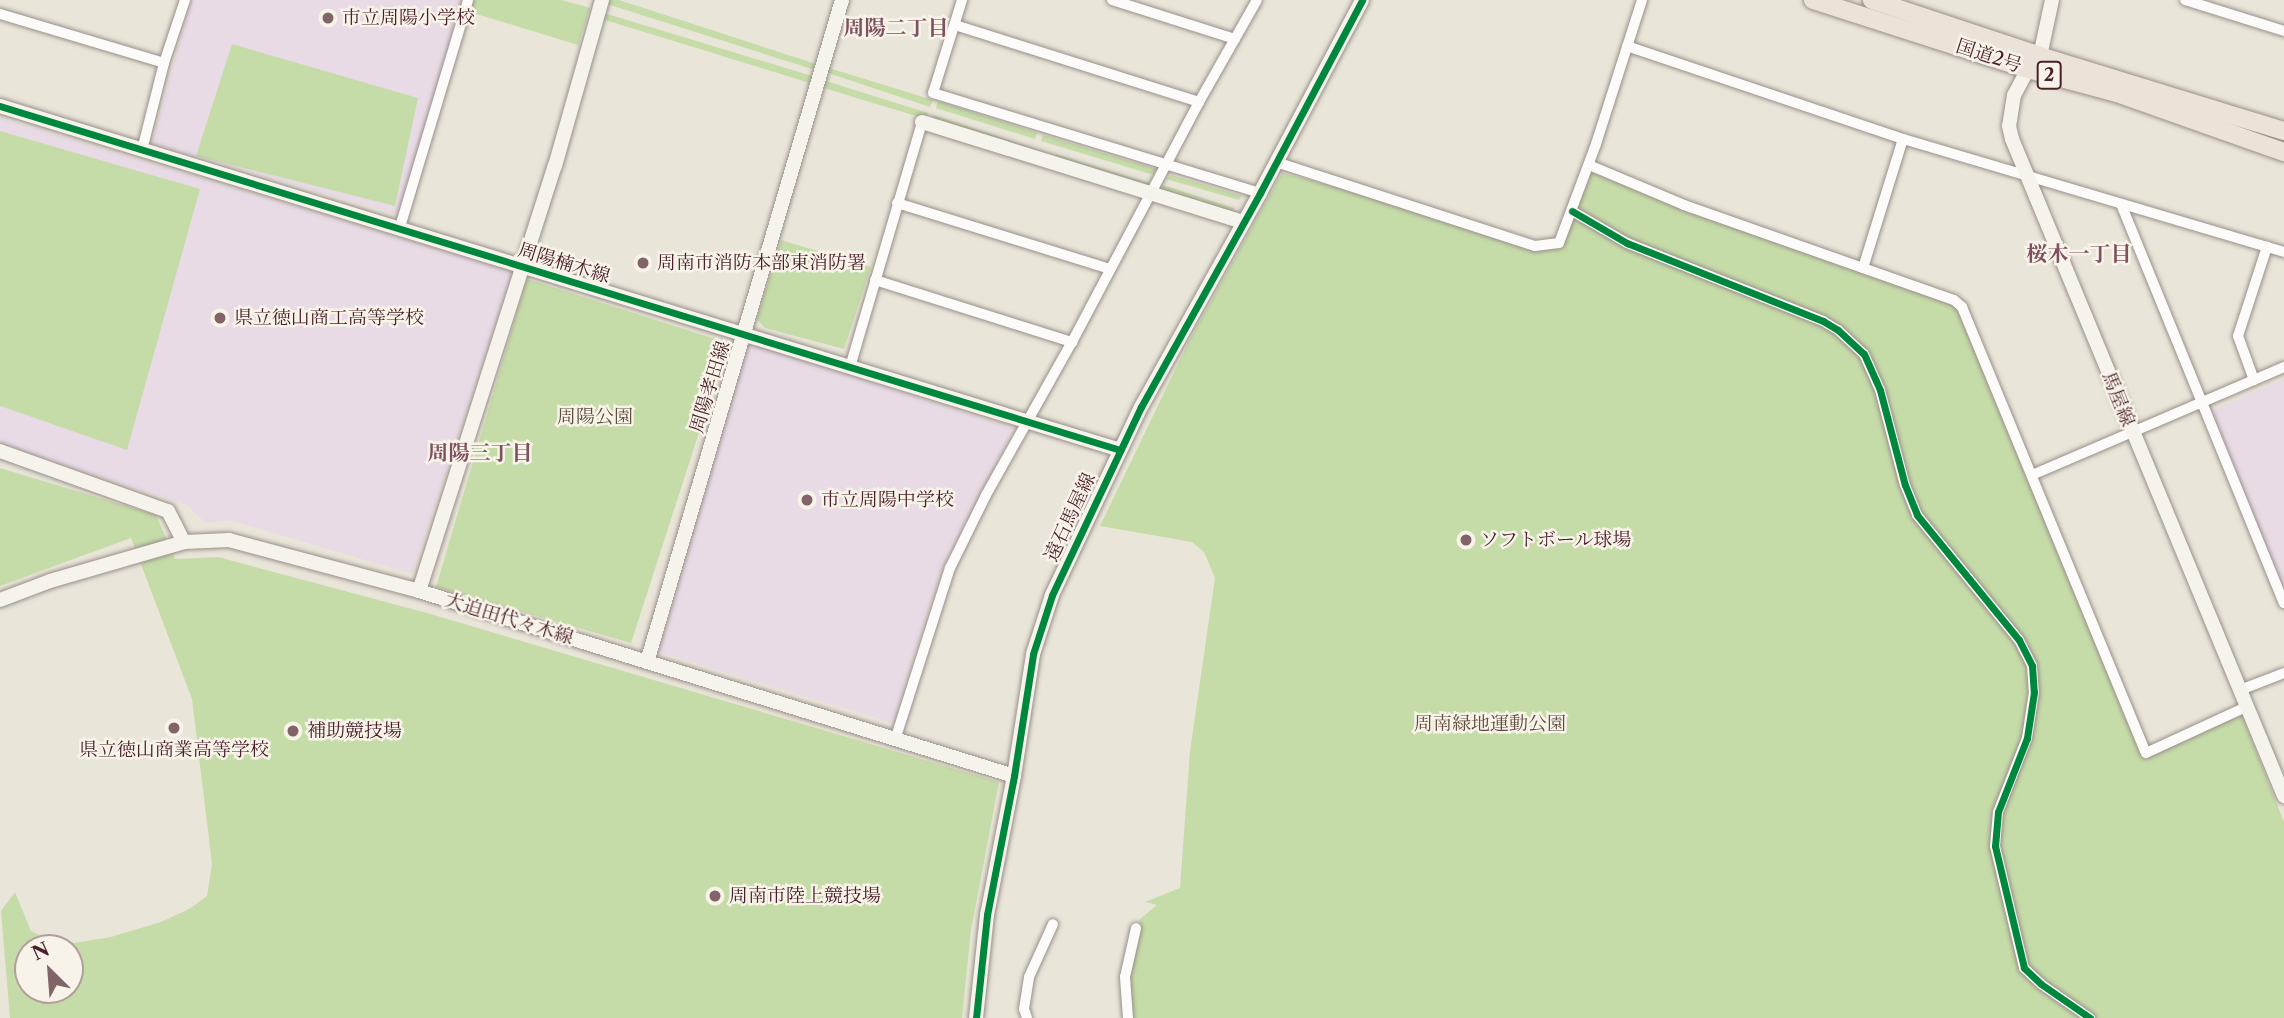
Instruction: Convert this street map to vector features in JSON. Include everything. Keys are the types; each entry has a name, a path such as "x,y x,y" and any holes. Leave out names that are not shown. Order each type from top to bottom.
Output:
{"highway":[{"name":"国道2号","path":"1813,0 2284,131"},
{"name":"国道2号","path":"1872,0 2034,63 2284,152"}],"street":[{"path":"142,150 164,64 185,0"},
{"path":"400,227 468,0"},
{"path":"419,591 451,482 523,267 602,0"},
{"name":"周陽孝田線","path":"647,662 842,0"},
{"path":"962,0 933,93 1260,193"},
{"path":"1112,0 1236,39"},
{"path":"895,740 950,568 986,495 1029,422 1199,102 1257,0"},
{"name":"遠石馬屋線","path":"976,1018 987,915 1014,776 1033,654 1048,607 1120,450 1362,0"},
{"path":"1276,162 1535,246 1559,243 1588,165 1642,0"},
{"name":"馬屋線","path":"2052,0 2034,63 2014,95 2010,126 2131,432 2284,796"},
{"path":"2185,0 2284,31"},
{"path":"0,15 164,64"},
{"path":"955,25 1199,102"},
{"path":"1627,46 1903,139 2284,253"},
{"name":"周陽楠木線","path":"0,106 207,173 400,227 1120,450"},
{"path":"850,367 922,122 1244,222"},
{"path":"1863,268 1903,139"},
{"path":"1588,165 1684,205 1954,300 1962,307 2146,753 2246,707"},
{"path":"898,203 1110,270"},
{"path":"2120,204 2284,603"},
{"path":"1572,211 1627,243 1823,321 1838,330 1864,354 1880,390 1905,485 1917,515 2019,640 2032,666 2034,692 2027,738 1998,812 1995,846 2024,968 2041,984 2090,1018"},
{"path":"2254,380 2238,336 2267,247"},
{"path":"874,280 1072,342"},
{"path":"2032,475 2284,367"},
{"path":"0,451 168,511 184,541"},
{"name":"大迫田代々木線","path":"0,600 50,581 184,541 229,540 419,591 1014,776"},
{"path":"2240,690 2284,673"},
{"path":"1027,1018 1024,1009 1029,977 1052,924"},
{"path":"1128,1018 1125,976 1136,928"}],"shaded area":[{"path":"191,0 465,0 399,215 152,144"},
{"path":"0,118 513,272 412,574 230,520 206,523 187,505 0,446"},
{"path":"748,341 1014,429 940,573 893,723 659,652"},
{"path":"2284,379 2284,591 2212,411"}],"green space":[{"path":"473,0 562,0 590,8 578,45 470,12"},
{"path":"609,0 619,0 816,64 815,70 607,4"},
{"path":"604,13 812,76 810,83 602,19"},
{"path":"232,44 418,98 395,206 196,156"},
{"path":"829,68 933,100 930,107 828,73"},
{"path":"826,81 928,113 926,119 824,88"},
{"path":"938,101 1037,133 1035,139 936,108"},
{"path":"934,115 1048,153 1046,157 932,120"},
{"path":"0,131 200,189 127,450 0,406"},
{"path":"1043,135 1156,169 1154,175 1041,141"},
{"path":"1056,154 1149,183 1146,187 1054,160"},
{"name":"周南緑地運動公園","path":"1587,166 1963,304 2145,752 2241,712 2284,822 2284,1018 1129,1018 1124,974 1140,919 1157,905 1145,902 1180,888 1190,751 1215,578 1204,552 1192,542 1100,526 1189,341 1282,173 1451,217 1540,248 1556,243"},
{"path":"1171,175 1242,196 1239,200 1166,179"},
{"path":"1163,185 1234,208 1232,214 1161,192"},
{"path":"781,240 871,267 844,349 765,328 757,319"},
{"name":"周陽公園","path":"527,279 728,343 631,643 436,587"},
{"path":"0,468 156,515 175,559 218,557 427,613 999,782 971,930 962,1018 10,1018 1,911 15,892 31,931 37,934 14,934 14,1004 84,1004 84,941 111,937 161,922 191,908 207,896 212,864 192,699 131,538 0,586"}],"cycle path":[{"path":"976,1018 987,915 1014,776 1033,654 1052,595 1141,407 1260,193 1362,0"},
{"path":"0,106 1120,450"},
{"path":"1572,211 1627,243 1823,321 1838,330 1864,354 1880,390 1905,485 1917,515 2019,640 2032,666 2034,692 2027,738 1998,812 1995,846 2024,968 2041,984 2090,1018"}],"place":[{"name":"市立周陽小学校","path":"328,18"},
{"name":"周南市消防本部東消防署","path":"643,263"},
{"name":"県立徳山商工高等学校","path":"220,318"},
{"name":"市立周陽中学校","path":"807,500"},
{"name":"ソフトボール球場","path":"1466,540"},
{"name":"県立徳山商業高等学校","path":"174,728"},
{"name":"補助競技場","path":"293,731"},
{"name":"周南市陸上競技場","path":"715,896"}],"district":[{"name":"周陽二丁目","path":"896,28"},
{"name":"桜木一丁目","path":"2079,254"},
{"name":"周陽三丁目","path":"480,453"}]}
